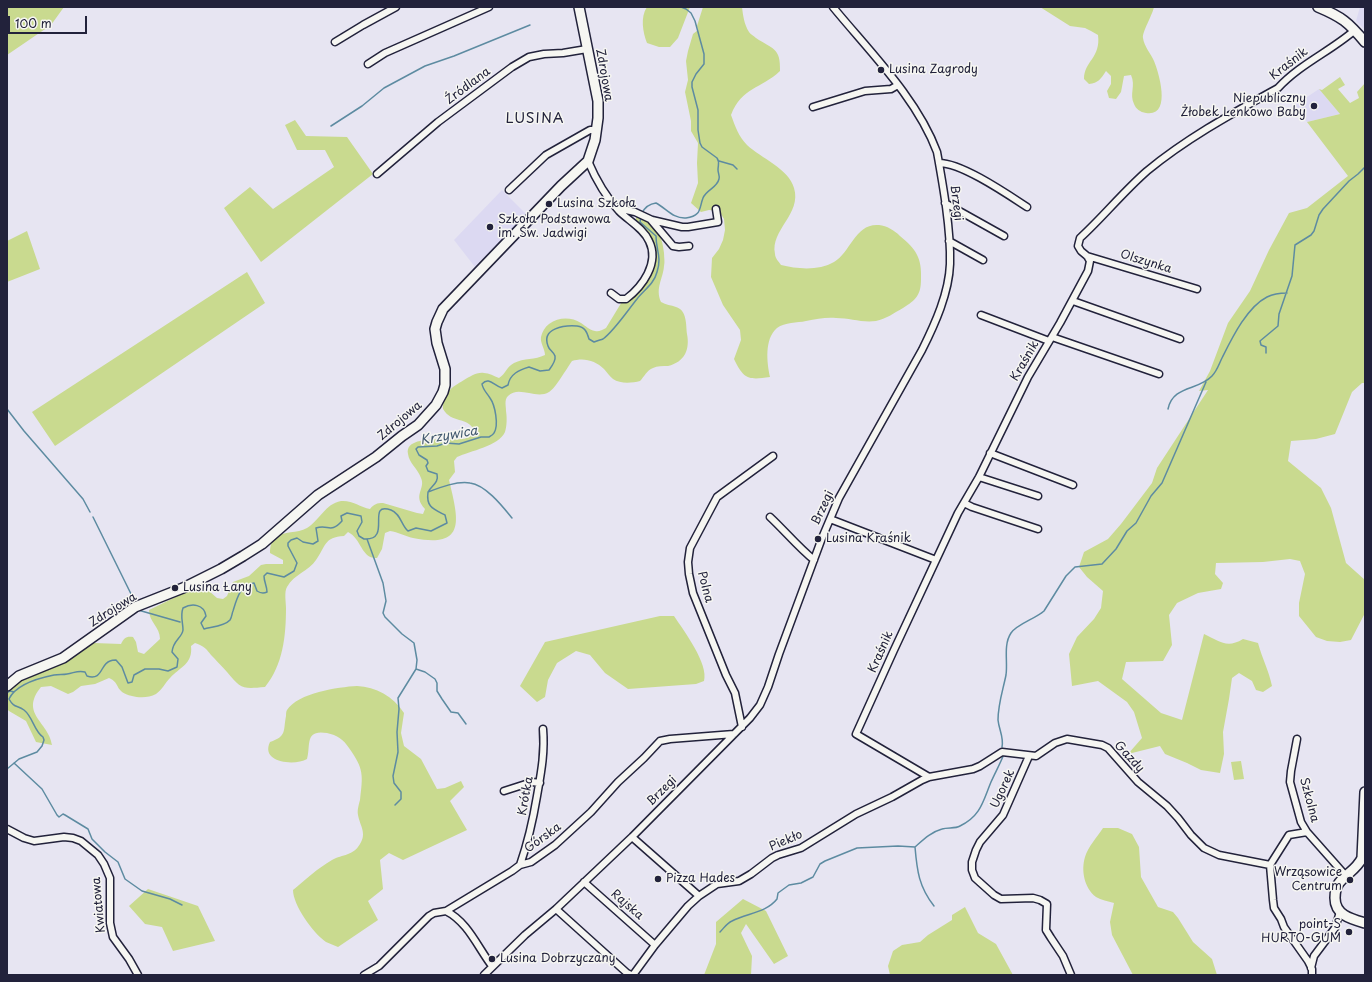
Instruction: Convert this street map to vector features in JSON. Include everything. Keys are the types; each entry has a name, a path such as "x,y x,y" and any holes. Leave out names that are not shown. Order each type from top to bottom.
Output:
{"street":[{"path":"335,42 396,7"},
{"path":"368,64 385,53 489,7"},
{"name":"Zdrojowa","path":"7,686 19,676 62,658 135,607 183,588 221,569 262,544 318,495 376,458 402,436 418,425 436,405 443,392 445,384 445,369 437,343 436,329 437,322 443,309 561,186 588,161 597,130 598,101 578,7"},
{"name":"Brzegi","path":"484,975 524,935 556,910 632,837 742,727 760,705 768,687 814,560 839,498 922,350 934,325 944,295 950,265 937,152 933,140 920,116 898,85 833,7"},
{"path":"1318,7 1341,18 1355,30 1365,42"},
{"name":"Kraśnik","path":"929,777 856,734 958,513 979,477 1028,376 1073,301 1088,271 1090,261 1078,246 1080,238 1146,172 1200,133 1278,88 1285,80 1314,58 1342,41 1355,30"},
{"name":"Źródlana","path":"377,174 438,122 512,67 529,57 588,49"},
{"path":"812,107 865,91 891,89 898,85"},
{"path":"509,190 539,161 551,152 590,130 597,130"},
{"path":"588,161 595,178 606,194 617,208 644,234 649,241 653,252 652,263 646,279 636,291 626,299 619,299 611,293"},
{"path":"939,163 952,164 985,181 1027,207"},
{"path":"944,203 1004,236"},
{"path":"617,208 682,227 718,222 716,209"},
{"path":"644,217 673,246 690,246"},
{"path":"948,241 983,260"},
{"name":"Olszynka","path":"1087,256 1197,289"},
{"path":"1073,301 1180,339"},
{"path":"981,315 1159,374"},
{"path":"990,453 1073,485"},
{"name":"Polna","path":"742,727 735,693 723,669 692,593 688,562 690,548 717,497 773,456"},
{"path":"979,477 1038,496"},
{"path":"964,503 1038,529"},
{"path":"770,517 790,535 800,549 814,560"},
{"path":"830,519 936,560"},
{"name":"Krótka","path":"520,865 533,823 540,783 544,749 543,729"},
{"name":"Górska","path":"364,975 380,966 429,916 434,913 446,911 520,865 530,862 555,845 591,812 618,782 660,741 734,734"},
{"name":"Gazdy","path":"1029,756 1036,756 1055,743 1067,739 1108,748 1138,782 1170,810 1204,848 1219,855 1270,865"},
{"name":"Szkolna","path":"1297,739 1290,782 1301,822 1307,832 1346,876"},
{"path":"929,777 973,769 1002,752 1029,756"},
{"name":"Ugorek","path":"1029,756 1003,816 980,842 972,862 972,870 976,878 994,896 1001,899 1033,898 1047,904 1046,930 1064,956 1071,975"},
{"name":"Piekło","path":"632,975 655,944 688,906 699,896 717,884 739,881 772,858 801,848 856,814 929,777"},
{"path":"504,791 532,782 540,783"},
{"path":"1365,792 1362,858 1358,866 1338,883 1335,891 1335,904 1340,912 1346,917 1365,923"},
{"name":"Kwiatowa","path":"7,829 24,838 34,841 64,837 73,838 81,841 98,855 110,878 110,922 113,937 129,958 138,975"},
{"path":"1307,832 1289,835 1270,865 1274,908 1282,919 1284,928 1308,961 1312,975"},
{"path":"632,837 699,896"},
{"name":"Rajska","path":"584,882 655,944"},
{"path":"556,910 627,973 632,975"},
{"path":"446,911 452,914 474,938 492,966"},
{"path":"1311,968 1314,956 1335,928 1340,912"}],"shaded area":[{"path":"1360,7 1365,7 1365,30 1356,21"},
{"name":"Niepubliczny Żłobek Lenkowo Baby","path":"1319,89 1340,114 1307,122 1295,105"},
{"name":"Szkoła Podstawowa im. Św. Jadwigi","path":"502,190 527,215 475,267 454,240"}],"green space":[{"path":"7,7 64,7 51,25 7,55"},
{"path":"647,7 690,7 678,38 670,47 659,47 647,43 643,30 643,15"},
{"path":"703,7 742,7 747,29 756,38 771,47 779,57 780,71 766,82 752,89 746,94 735,106 731,115 744,142 781,169 787,175 794,188 794,206 777,237 775,245 775,255 781,265 815,268 828,265 834,262 845,252 854,239 864,229 879,225 893,230 906,241 917,254 920,265 921,285 919,293 908,305 890,316 876,321 825,318 787,324 777,328 770,338 768,345 767,358 770,377 752,378 744,375 734,359 741,340 740,330 723,305 711,277 712,258 719,249 723,240 725,230 724,219 719,211 709,210 701,212 691,203 698,183 698,143 691,131 691,121 685,92 688,80 686,61 693,34 698,30 697,26"},
{"path":"1040,7 1154,7 1143,38 1159,75 1162,93 1159,108 1154,112 1146,113 1140,111 1136,107 1132,97 1133,83 1131,75 1124,76 1121,92 1116,99 1109,98 1107,91 1111,84 1111,76 1106,71 1099,80 1095,83 1089,84 1084,79 1085,73 1097,49 1098,35 1085,28 1070,26"},
{"path":"1340,77 1345,85 1338,89 1350,103 1359,98 1357,92 1365,83 1365,383 1362,383 1352,392 1335,434 1316,439 1291,441 1288,461 1321,488 1331,508 1346,563 1365,580 1365,613 1351,640 1340,642 1327,641 1316,637 1299,616 1299,603 1305,574 1300,561 1290,559 1263,562 1216,563 1215,574 1223,583 1221,589 1198,593 1177,603 1169,615 1172,645 1163,661 1126,662 1122,679 1161,713 1182,720 1204,634 1228,644 1243,639 1258,643 1272,686 1263,692 1256,690 1252,681 1239,673 1232,678 1223,732 1224,754 1220,773 1201,770 1165,754 1160,746 1128,754 1142,738 1134,712 1127,702 1098,681 1072,686 1069,654 1077,637 1094,619 1101,608 1103,591 1087,577 1079,567 1084,552 1108,539 1152,483 1157,468 1208,390 1199,391 1210,371 1228,323 1250,291 1269,250 1289,213 1307,208 1348,176 1307,122 1340,114 1319,89 1322,90"},
{"path":"295,120 306,136 347,137 373,174 261,262 224,208 250,187 273,209 334,167 325,150 297,150 285,125"},
{"path":"636,216 648,222 656,230 661,239 664,253 664,263 659,288 659,297 661,302 680,309 684,314 688,345 682,358 674,364 651,369 640,381 630,383 616,381 610,377 601,366 594,362 581,359 576,360 572,361 558,383 549,392 539,394 517,392 508,396 506,401 506,427 502,437 484,448 457,457 454,461 455,472 449,480 456,518 455,527 451,535 443,539 431,540 413,538 390,531 385,533 382,549 377,558 364,552 353,535 348,532 344,536 329,540 313,564 290,583 287,587 285,597 285,629 280,660 265,687 247,688 239,685 206,649 195,643 191,646 190,657 185,665 170,678 156,694 150,696 138,697 126,694 120,690 113,680 109,678 95,684 81,686 68,694 51,686 41,687 35,696 33,704 34,711 50,737 52,745 36,742 26,721 7,709 7,694 15,685 29,676 60,665 89,645 94,643 121,644 126,638 133,637 136,642 138,652 144,654 160,639 160,635 149,614 149,610 188,591 199,588 204,588 217,598 223,599 227,596 233,582 249,576 261,565 283,564 283,560 270,553 271,545 275,538 282,534 307,528 335,503 345,501 370,509 376,504 383,503 423,514 425,509 421,504 419,496 422,482 420,475 409,457 409,448 413,444 420,441 463,439 472,435 474,430 467,423 451,417 443,409 446,394 464,380 476,374 486,373 499,378 509,366 514,363 545,355 541,342 541,335 548,325 557,320 573,320 581,323 591,330 596,331 606,328 623,300 640,285 653,252 636,223"},
{"path":"27,231 40,269 7,282 7,241"},
{"path":"247,272 265,303 55,446 32,412"},
{"path":"660,616 674,616 684,630 695,648 703,666 705,674 704,681 696,684 628,689 605,673 590,655 576,651 557,663 548,680 545,697 537,702 520,686 545,642"},
{"path":"357,686 377,690 389,697 400,707 404,713 401,733 404,746 421,759 437,789 445,788 461,781 464,787 450,801 467,830 403,860 389,853 380,860 383,889 368,901 378,920 338,947 326,942 310,926 296,903 293,890 332,860 351,853 360,844 363,833 358,813 362,784 360,767 354,755 345,743 340,738 327,733 320,732 312,736 307,759 302,761 280,761 270,754 268,749 270,742 282,735 286,711 292,704 309,695 319,692"},
{"path":"1241,761 1244,779 1234,780 1231,762"},
{"path":"1103,828 1118,828 1132,834 1139,847 1141,877 1158,907 1173,912 1193,942 1212,959 1217,975 1133,975 1112,935 1110,922 1114,903 1096,897 1089,889 1084,878 1083,867 1086,853"},
{"path":"148,889 198,906 215,941 173,951 162,927 145,924 129,906"},
{"path":"743,899 766,911 788,956 774,964 746,924 741,933 752,956 751,975 704,975 716,944 716,922"},
{"path":"965,907 978,933 996,944 1013,975 890,975 888,966 893,951 902,945 920,942 928,935 952,920 952,915"}],"waterway":[{"name":"Krzywica","path":"642,213 648,206 656,203 677,217 691,217 699,211 704,195 716,185 719,178 718,159 702,147 700,143 698,130 698,110 692,87 692,82 696,74 704,64 704,54 695,21 691,13 681,7"},
{"path":"331,126 362,106 384,88 425,66 454,56 530,25"},
{"path":"719,161 733,165 737,169"},
{"path":"1266,353 1266,347 1261,345 1260,341 1278,326 1279,314 1292,276 1295,245 1311,235 1323,209 1349,181 1365,167"},
{"name":"Krzywica","path":"7,769 19,759 37,752 42,746 44,740 30,716 22,708 14,705 9,699 17,689 28,682 48,676 78,671 85,672 87,676 96,676 99,674 104,665 113,660 116,660 122,667 128,683 132,682 134,675 145,669 159,669 168,671 177,667 178,659 172,652 174,645 183,630 183,608 194,605 203,609 206,616 201,623 204,629 228,622 231,618 238,597 245,586 254,583 257,591 266,593 267,590 264,576 267,573 284,577 294,571 297,563 288,546 288,543 291,540 297,538 303,542 313,544 318,541 316,528 335,527 342,521 341,516 347,513 361,516 362,522 357,531 359,536 364,539 372,538 377,534 380,511 384,509 391,510 397,514 408,531 416,528 431,531 447,523 445,515 431,507 428,501 428,492 436,482 437,474 428,471 426,466 428,463 427,460 419,455 416,449 418,447 437,446 446,443 459,444 493,435 496,425 495,410 492,401 484,390 482,384 489,381 502,388 508,385 513,375 529,367 540,371 549,370 554,363 555,358 547,340 551,331 566,326 582,327 589,339 594,342 603,339 612,331 656,276 659,262 656,236 640,222 641,217"},
{"path":"1168,409 1171,401 1180,392 1206,381 1214,374 1235,333 1253,308 1269,296 1287,293"},
{"path":"1002,747 998,714 1006,675 1006,648 1011,633 1017,627 1044,611 1066,576 1075,567 1102,564 1116,549 1127,531 1136,523 1151,496 1162,483 1206,382"},
{"path":"7,409 24,431 83,499 90,512"},
{"path":"428,492 444,486 470,483 488,492 512,518"},
{"path":"93,517 135,602"},
{"path":"367,539 383,583 386,601 383,613 385,617 402,634 414,643 417,660 416,669 398,698 398,752 393,776 394,783 401,792 401,799 395,805"},
{"path":"138,610 180,622"},
{"path":"416,669 425,672 435,679 437,683 437,691 442,699 451,712 458,713 466,724"},
{"name":"Krzywica","path":"7,693 10,691 14,692"},
{"path":"720,932 730,922 762,910 773,904 777,899 778,893 789,885 801,883 813,877 820,864 825,861 857,848 898,846 915,847 927,836 938,830 958,827 967,822 973,818 983,802 1004,754"},
{"path":"14,763 42,789 59,817 63,814 88,829 92,839 118,862 125,879 142,891 170,899 182,905"},
{"path":"915,847 922,885 934,906"}],"place":[{"name":"Lusina Zagrody","path":"881,70"},
{"name":"Niepubliczny Żłobek Lenkowo Baby","path":"1314,106"},
{"name":"Lusina Szkoła","path":"549,204"},
{"name":"Szkoła Podstawowa im. Św. Jadwigi","path":"490,227"},
{"name":"Lusina Kraśnik","path":"818,539"},
{"name":"Lusina Łany","path":"175,588"},
{"name":"Pizza Hades","path":"658,879"},
{"name":"Wrząsowice Centrum","path":"1350,880"},
{"name":"point-S HURTO-GUM","path":"1349,932"},
{"name":"Lusina Dobrzyczany","path":"492,959"}],"district":[{"name":"LUSINA","path":"535,119"}]}
